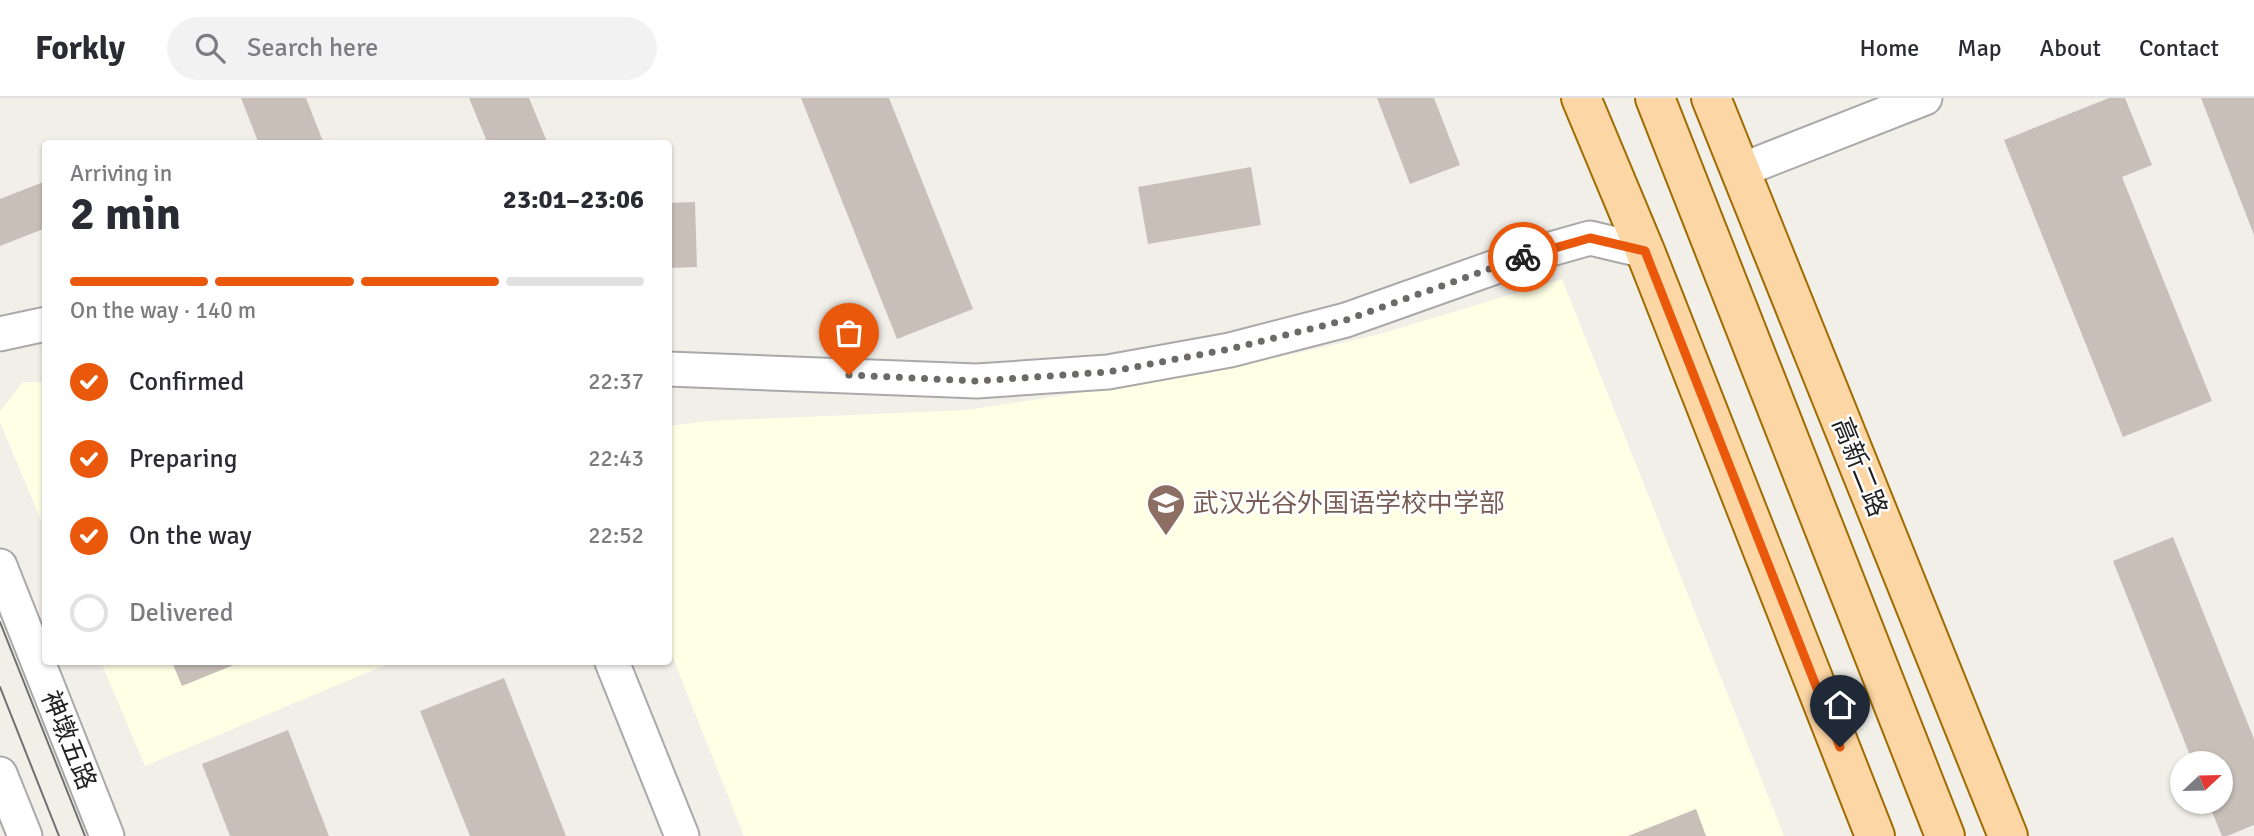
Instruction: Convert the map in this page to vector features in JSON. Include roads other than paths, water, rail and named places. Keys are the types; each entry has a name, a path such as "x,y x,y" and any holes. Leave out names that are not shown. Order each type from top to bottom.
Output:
{"main road":[{"path":"1581,98 1645,251 1875,836"},
{"path":"1655,98 1945,836"},
{"name":"高新二路","path":"1711,98 2008,836"}],"street":[{"path":"1739,171 1925,98"},
{"path":"672,369 977,381 1108,372 1230,349 1346,320 1526,256 1590,238 1645,251"},
{"path":"0,334 42,325"},
{"name":"神墩五路","path":"0,566 107,836"},
{"path":"613,665 682,836"},
{"path":"0,774 26,836"}],"tram line":[{"path":"0,622 85,836"},
{"path":"0,687 59,836"}],"place":[{"name":"武汉光谷外国语学校中学部","path":"1166,537"}]}
